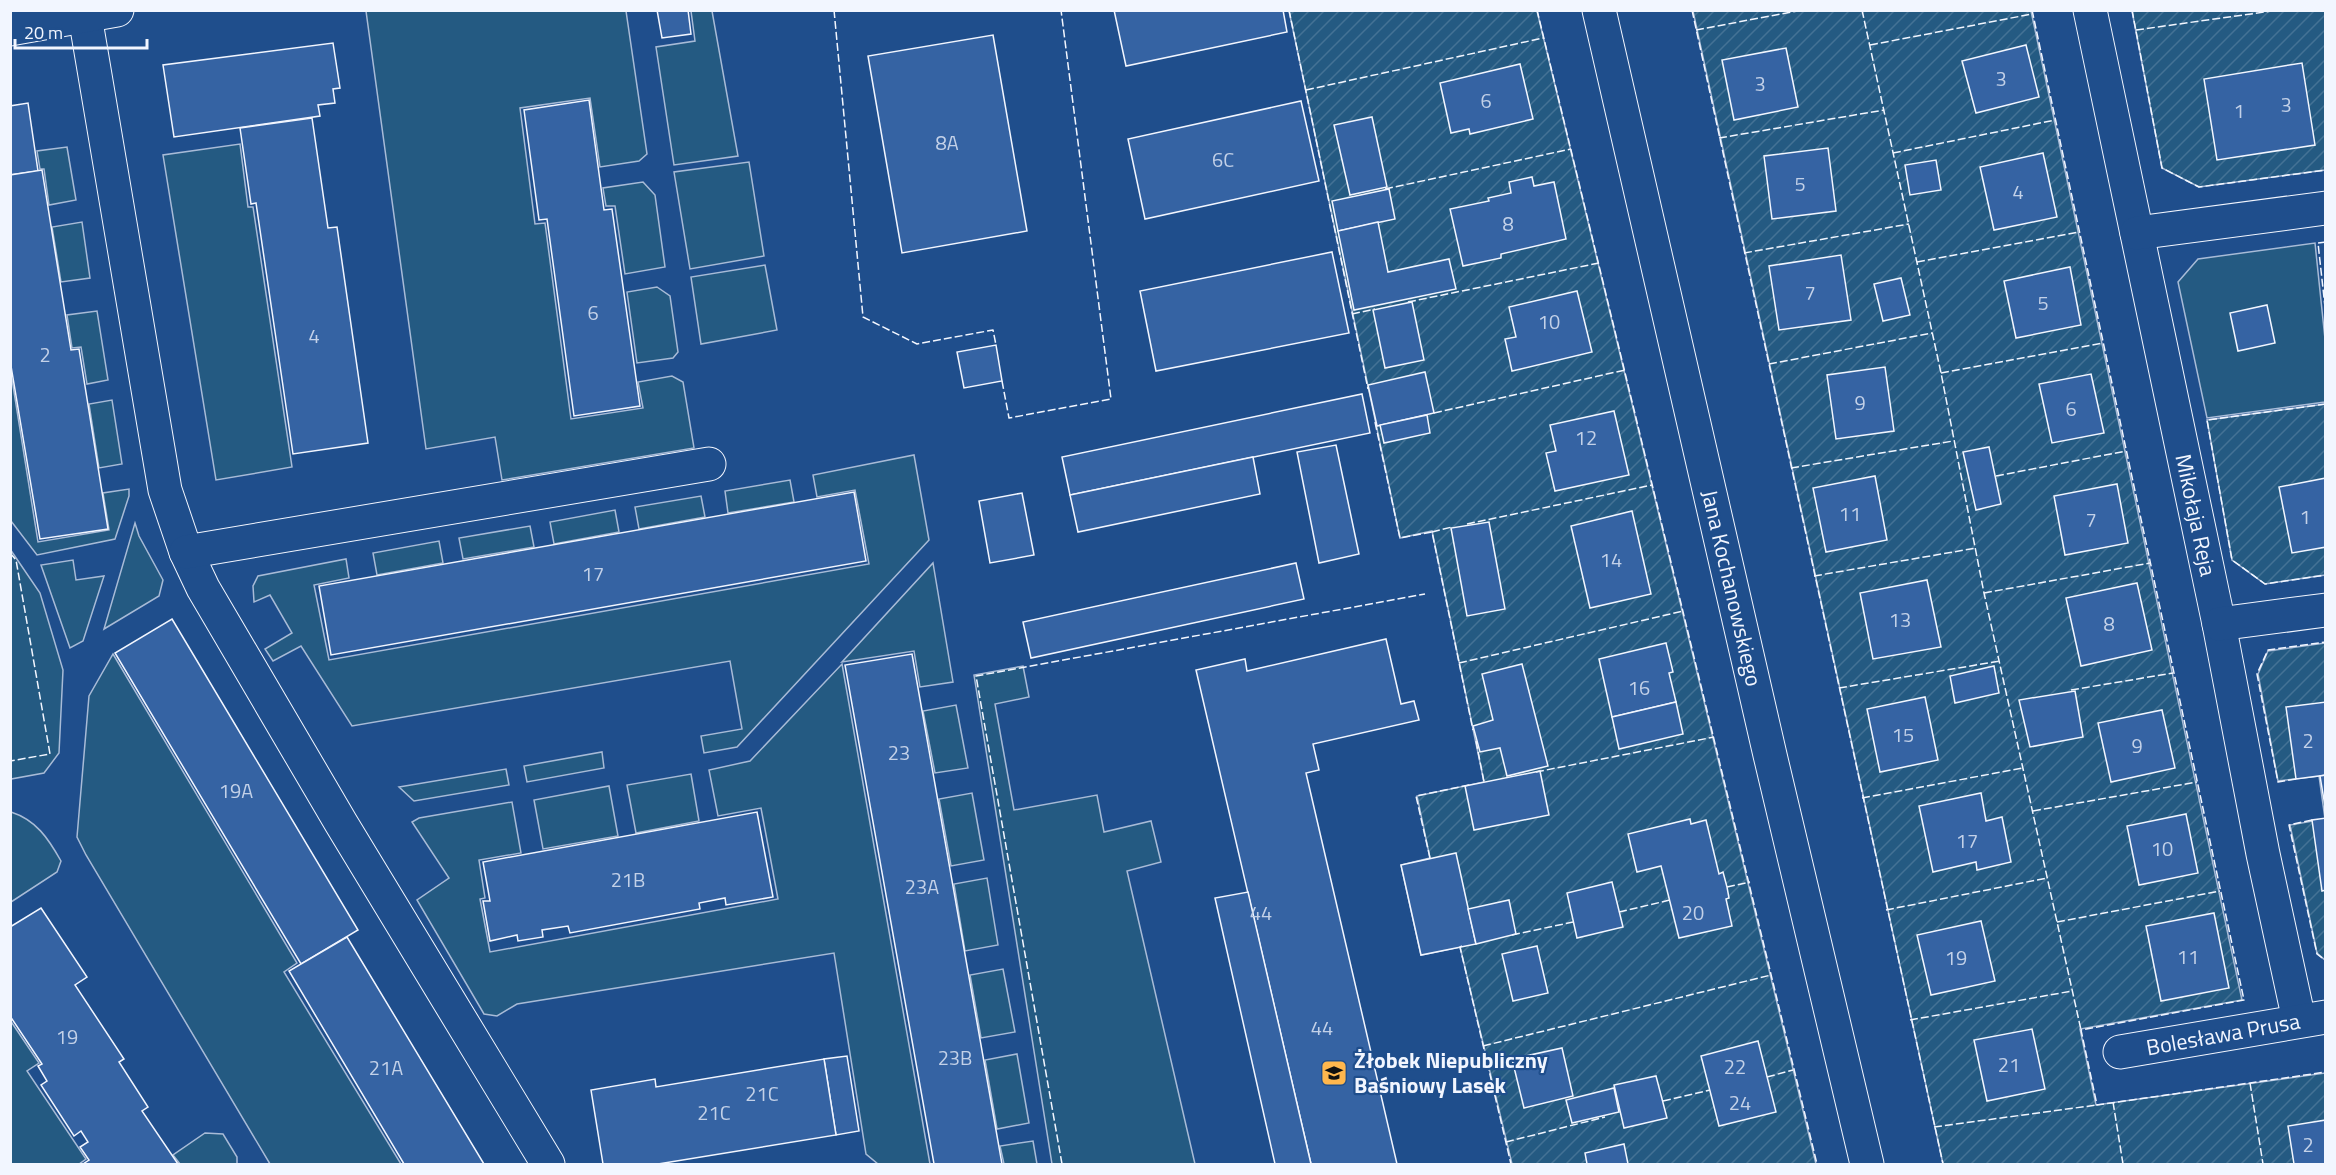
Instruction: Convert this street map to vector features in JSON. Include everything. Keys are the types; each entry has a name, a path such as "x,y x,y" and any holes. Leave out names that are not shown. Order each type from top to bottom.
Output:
{"street":[{"path":"10,29 117,10"},
{"name":"Jana Kochanowskiego","path":"1599,10 1762,720 1867,1164"},
{"name":"Mikołaja Reja","path":"2090,10 2219,624 2264,854 2312,1018"},
{"path":"85,16 165,490 186,552 203,588 341,823 548,1164"},
{"path":"2137,233 2325,208"},
{"path":"186,552 709,464"},
{"path":"2219,624 2325,610"},
{"name":"Bolesława Prusa","path":"2120,1052 2312,1018"}],"shaded area":[{"path":"366,11 626,11 647,154 639,161 600,167 590,98 520,108 535,224 545,223 571,419 643,408 638,382 672,376 683,382 694,448 502,480 495,437 426,449"},
{"path":"691,11 712,11 738,156 674,165 656,47 695,41"},
{"path":"1289,11 1537,11 1816,1164 1512,1164 1460,947 1421,955 1401,865 1430,858 1417,796 1484,782 1432,531 1400,538"},
{"path":"1693,11 2031,11 2242,1000 2080,1029 2096,1105 2325,1073 2325,1164 1943,1164"},
{"path":"2132,11 2325,11 2325,170 2199,187 2162,168"},
{"path":"240,144 248,207 253,207 292,467 216,480 163,155"},
{"path":"67,147 76,200 49,205 44,169 40,169 37,151"},
{"path":"749,162 764,256 690,269 674,172"},
{"path":"643,182 655,195 665,267 625,274 615,206 606,206 603,188"},
{"path":"82,222 90,278 61,282 52,227"},
{"path":"2315,243 2325,339 2325,402 2207,418 2178,282 2198,259"},
{"path":"765,265 777,330 701,344 691,277"},
{"path":"657,287 670,296 678,352 673,358 637,363 627,292"},
{"path":"97,311 108,380 87,384 81,347 72,348 67,315"},
{"path":"10,367 38,542 109,530 103,493 129,489 129,496 115,539 37,555 11,521"},
{"path":"112,400 122,464 99,468 89,404"},
{"path":"2325,404 2325,575 2265,584 2232,560 2207,420"},
{"path":"914,455 929,540 737,747 704,753 701,736 742,729 730,661 352,726 301,646 273,661 265,649 292,633 270,595 254,602 253,586 258,576 346,559 349,578 314,585 329,660 869,564 855,490 817,497 813,475"},
{"path":"790,480 794,502 728,513 725,491"},
{"path":"701,496 705,517 639,529 635,507"},
{"path":"615,510 619,532 554,544 550,522"},
{"path":"135,523 139,536 163,580 159,596 104,629"},
{"path":"530,526 534,547 463,559 459,538"},
{"path":"439,541 443,563 377,575 373,553"},
{"path":"10,549 40,593 63,670 59,753 44,773 11,779"},
{"path":"73,560 76,580 104,576 83,641 70,648 41,565"},
{"path":"933,563 953,682 920,687 914,651 842,662"},
{"path":"2325,643 2325,819 2319,776 2278,781 2258,674 2268,651"},
{"path":"113,654 297,963 284,972 401,1164 270,1164 86,855 77,837 89,696"},
{"path":"842,664 930,1164 878,1164 866,1154 834,953 517,1004 497,1016 484,1014 417,900 449,878 412,822 419,818 512,802 521,853 479,860 485,898 480,899 490,952 778,899 761,808 718,816 709,770 750,761"},
{"path":"1023,666 1029,697 995,704 1014,810 1097,795 1104,832 1151,821 1161,862 1127,871 1195,1164 1052,1164 974,675"},
{"path":"956,705 968,768 935,773 923,711"},
{"path":"602,752 604,768 527,782 524,766"},
{"path":"506,769 509,785 414,801 399,787"},
{"path":"691,774 699,821 636,833 627,785"},
{"path":"609,786 618,836 543,849 534,800"},
{"path":"972,793 984,860 951,866 939,799"},
{"path":"11,812 20,815 34,825 61,861 57,872 11,902"},
{"path":"2325,819 2325,960 2317,953 2290,825"},
{"path":"987,878 998,945 965,951 954,884"},
{"path":"1003,969 1015,1032 981,1038 970,975"},
{"path":"10,1020 39,1063 27,1071 86,1159 79,1164 11,1164"},
{"path":"1017,1054 1029,1123 997,1129 985,1060"},
{"path":"205,1133 223,1134 237,1157 237,1164 180,1164 173,1155"},
{"path":"1033,1141 1037,1164 1004,1164 1000,1146"}],"building":[{"path":"657,10 688,10 691,34 662,38"},
{"path":"1114,10 1283,10 1287,32 1126,66"},
{"path":"993,35 1027,231 902,253 868,56"},
{"path":"333,43 340,88 333,89 335,103 318,105 320,116 174,137 163,65"},
{"path":"2026,45 2039,97 1976,113 1962,61"},
{"path":"1786,48 1798,107 1734,120 1722,60"},
{"path":"2302,63 2315,145 2217,160 2204,79"},
{"path":"1520,64 1533,119 1470,134 1469,129 1451,133 1440,83"},
{"path":"589,100 604,210 612,209 640,406 574,416 547,219 539,220 524,110"},
{"path":"1301,101 1319,181 1145,219 1128,139"},
{"path":"28,103 38,171 10,175 10,106"},
{"path":"1372,117 1387,187 1350,195 1334,125"},
{"path":"312,118 328,228 337,227 368,443 293,454 256,203 251,204 240,128"},
{"path":"1828,148 1836,211 1772,219 1764,156"},
{"path":"2043,153 2057,217 1994,230 1980,167"},
{"path":"1936,160 1941,190 1910,195 1905,165"},
{"path":"42,170 71,350 79,349 108,529 40,539 10,360 10,175"},
{"path":"1532,177 1534,186 1554,182 1566,239 1501,254 1501,258 1463,266 1450,209 1489,201 1488,198 1511,193 1509,182"},
{"path":"1389,189 1395,219 1338,231 1332,201"},
{"path":"1378,222 1388,272 1449,259 1456,289 1354,310 1338,231"},
{"path":"1332,252 1349,333 1156,371 1140,291"},
{"path":"1841,255 1851,320 1779,330 1769,266"},
{"path":"2070,267 2081,325 2016,338 2004,281"},
{"path":"1901,278 1910,315 1883,321 1874,284"},
{"path":"1577,291 1592,352 1512,371 1505,339 1516,337 1509,307"},
{"path":"1412,302 1424,360 1385,368 1373,310"},
{"path":"2267,305 2275,343 2238,351 2230,313"},
{"path":"996,345 1002,381 964,388 957,352"},
{"path":"1885,367 1894,431 1836,439 1827,375"},
{"path":"1425,372 1434,413 1377,426 1368,385"},
{"path":"2091,374 2104,433 2052,443 2039,384"},
{"path":"1362,394 1370,433 1070,495 1062,457"},
{"path":"1614,411 1629,475 1555,491 1546,453 1556,451 1550,425"},
{"path":"1427,415 1430,433 1384,443 1380,425"},
{"path":"1336,445 1359,554 1319,563 1297,452"},
{"path":"1989,447 2001,504 1976,510 1963,452"},
{"path":"1253,457 1260,494 1078,532 1070,495"},
{"path":"1875,476 1887,540 1826,552 1813,488"},
{"path":"2326,478 2326,547 2292,553 2279,487"},
{"path":"2117,484 2128,543 2065,555 2054,496"},
{"path":"854,492 866,561 331,655 319,586"},
{"path":"1022,493 1034,555 990,563 979,501"},
{"path":"1632,511 1651,594 1590,608 1571,526"},
{"path":"1489,522 1505,609 1467,616 1451,528"},
{"path":"1296,563 1304,599 1031,658 1023,622"},
{"path":"1927,580 1941,647 1873,659 1860,593"},
{"path":"2137,583 2152,650 2081,666 2066,598"},
{"path":"172,619 358,930 301,964 115,653"},
{"path":"1386,639 1401,704 1414,701 1419,720 1313,744 1319,770 1306,773 1397,1164 1311,1164 1196,670 1245,659 1247,671"},
{"path":"1666,643 1673,672 1669,673 1676,702 1612,717 1599,659"},
{"path":"912,654 1002,1164 934,1164 845,665"},
{"path":"1522,664 1548,766 1507,776 1500,748 1480,752 1473,726 1493,720 1482,674"},
{"path":"1994,666 1999,693 1955,703 1950,676"},
{"path":"2075,691 2083,737 2030,747 2019,700"},
{"path":"1925,697 1938,760 1880,772 1867,709"},
{"path":"1676,702 1683,734 1619,749 1612,717"},
{"path":"2326,702 2326,775 2296,779 2286,707"},
{"path":"2162,710 2175,768 2111,782 2098,723"},
{"path":"1540,771 1549,815 1474,830 1465,786"},
{"path":"2326,775 2326,812 2320,776"},
{"path":"1981,793 1986,821 2002,817 2011,862 1977,870 1976,862 1933,872 1919,806"},
{"path":"757,812 773,897 726,905 725,898 699,903 700,909 570,933 568,926 542,930 543,937 518,941 517,935 490,941 483,901 490,901 483,862"},
{"path":"2186,814 2198,873 2139,885 2127,826"},
{"path":"2326,818 2326,890 2322,891 2312,820"},
{"path":"1690,819 1691,824 1706,820 1719,874 1723,872 1727,887 1729,898 1726,899 1732,926 1679,938 1661,866 1637,872 1628,834"},
{"path":"1456,853 1476,944 1421,955 1401,865"},
{"path":"1612,882 1623,927 1577,938 1567,893"},
{"path":"1248,892 1311,1164 1275,1164 1215,898"},
{"path":"1509,900 1516,934 1476,944 1468,909"},
{"path":"41,908 87,977 75,985 124,1059 119,1062 148,1107 142,1111 178,1164 83,1164 89,1160 80,1147 88,1142 81,1131 74,1136 41,1085 47,1081 38,1066 42,1064 10,1016 10,927"},
{"path":"2214,913 2229,988 2161,1001 2146,926"},
{"path":"1981,921 1995,981 1931,995 1917,935"},
{"path":"347,937 484,1164 404,1164 289,971"},
{"path":"1537,946 1548,993 1513,1001 1502,954"},
{"path":"2032,1029 2045,1089 1987,1101 1974,1040"},
{"path":"1758,1041 1776,1112 1719,1126 1701,1056"},
{"path":"1562,1048 1573,1096 1524,1108 1512,1059"},
{"path":"847,1056 859,1131 836,1135 824,1059"},
{"path":"824,1059 836,1135 658,1164 603,1164 591,1090 655,1079 656,1087"},
{"path":"1656,1076 1667,1118 1624,1128 1614,1085"},
{"path":"1614,1088 1619,1112 1572,1123 1566,1100"},
{"path":"2326,1120 2326,1164 2294,1164 2288,1126"},
{"path":"1624,1144 1628,1164 1587,1164 1585,1153"}],"fence":[{"path":"834,10 863,317 917,344 993,330 996,345"},
{"path":"1002,381 1009,418 1111,399 1061,10"},
{"path":"1289,10 1368,389"},
{"path":"1537,10 1817,1164"},
{"path":"1692,10 1943,1164"},
{"path":"1696,30 1802,10"},
{"path":"1862,10 1941,373 1984,593 2081,1030"},
{"path":"2032,10 2244,1000 2081,1030 2097,1105 2326,1072"},
{"path":"2132,10 2162,168 2199,187 2326,170"},
{"path":"2136,30 2279,10"},
{"path":"1870,45 2032,14"},
{"path":"1306,90 1543,38"},
{"path":"1719,138 1884,110"},
{"path":"1893,153 2055,120"},
{"path":"1385,189 1571,149"},
{"path":"1744,253 1909,224"},
{"path":"1917,262 2079,232"},
{"path":"2326,242 2318,243 2326,316"},
{"path":"1408,302 1599,263"},
{"path":"1352,314 1375,309"},
{"path":"1769,364 1932,333"},
{"path":"1941,373 2103,343"},
{"path":"1434,413 1625,370"},
{"path":"2326,404 2207,420 2232,560 2265,584 2326,575"},
{"path":"1375,422 1400,538 1432,532 1473,730"},
{"path":"1791,468 1953,441"},
{"path":"1996,476 2126,451"},
{"path":"1467,524 1652,485"},
{"path":"1432,532 1452,527"},
{"path":"1814,576 1976,548"},
{"path":"10,553 16,560 50,754 10,761"},
{"path":"1984,593 2150,563"},
{"path":"1062,1164 976,676 1425,594"},
{"path":"1459,663 1683,611"},
{"path":"2296,779 2278,782 2257,674 2268,650 2326,642"},
{"path":"1839,688 2000,661"},
{"path":"2071,690 2173,673"},
{"path":"1536,772 1714,737"},
{"path":"1476,741 1484,782"},
{"path":"1862,798 2023,768"},
{"path":"2033,811 2197,782"},
{"path":"1430,858 1416,796 1469,785"},
{"path":"2312,820 2289,825 2317,954 2326,961"},
{"path":"1886,910 2047,878"},
{"path":"1727,887 1750,882"},
{"path":"2057,922 2220,891"},
{"path":"1619,912 1670,900"},
{"path":"1512,935 1573,922"},
{"path":"1462,946 1460,947 1511,1164"},
{"path":"1483,1046 1771,975"},
{"path":"1910,1020 2072,991"},
{"path":"1767,1077 1793,1070"},
{"path":"2250,1083 2263,1164"},
{"path":"1663,1101 1710,1090"},
{"path":"2113,1102 2123,1164"},
{"path":"1934,1127 2097,1105"},
{"path":"1506,1142 1605,1117"}],"place":[{"name":"Żłobek Niepubliczny Baśniowy Lasek","path":"1334,1073"}]}
